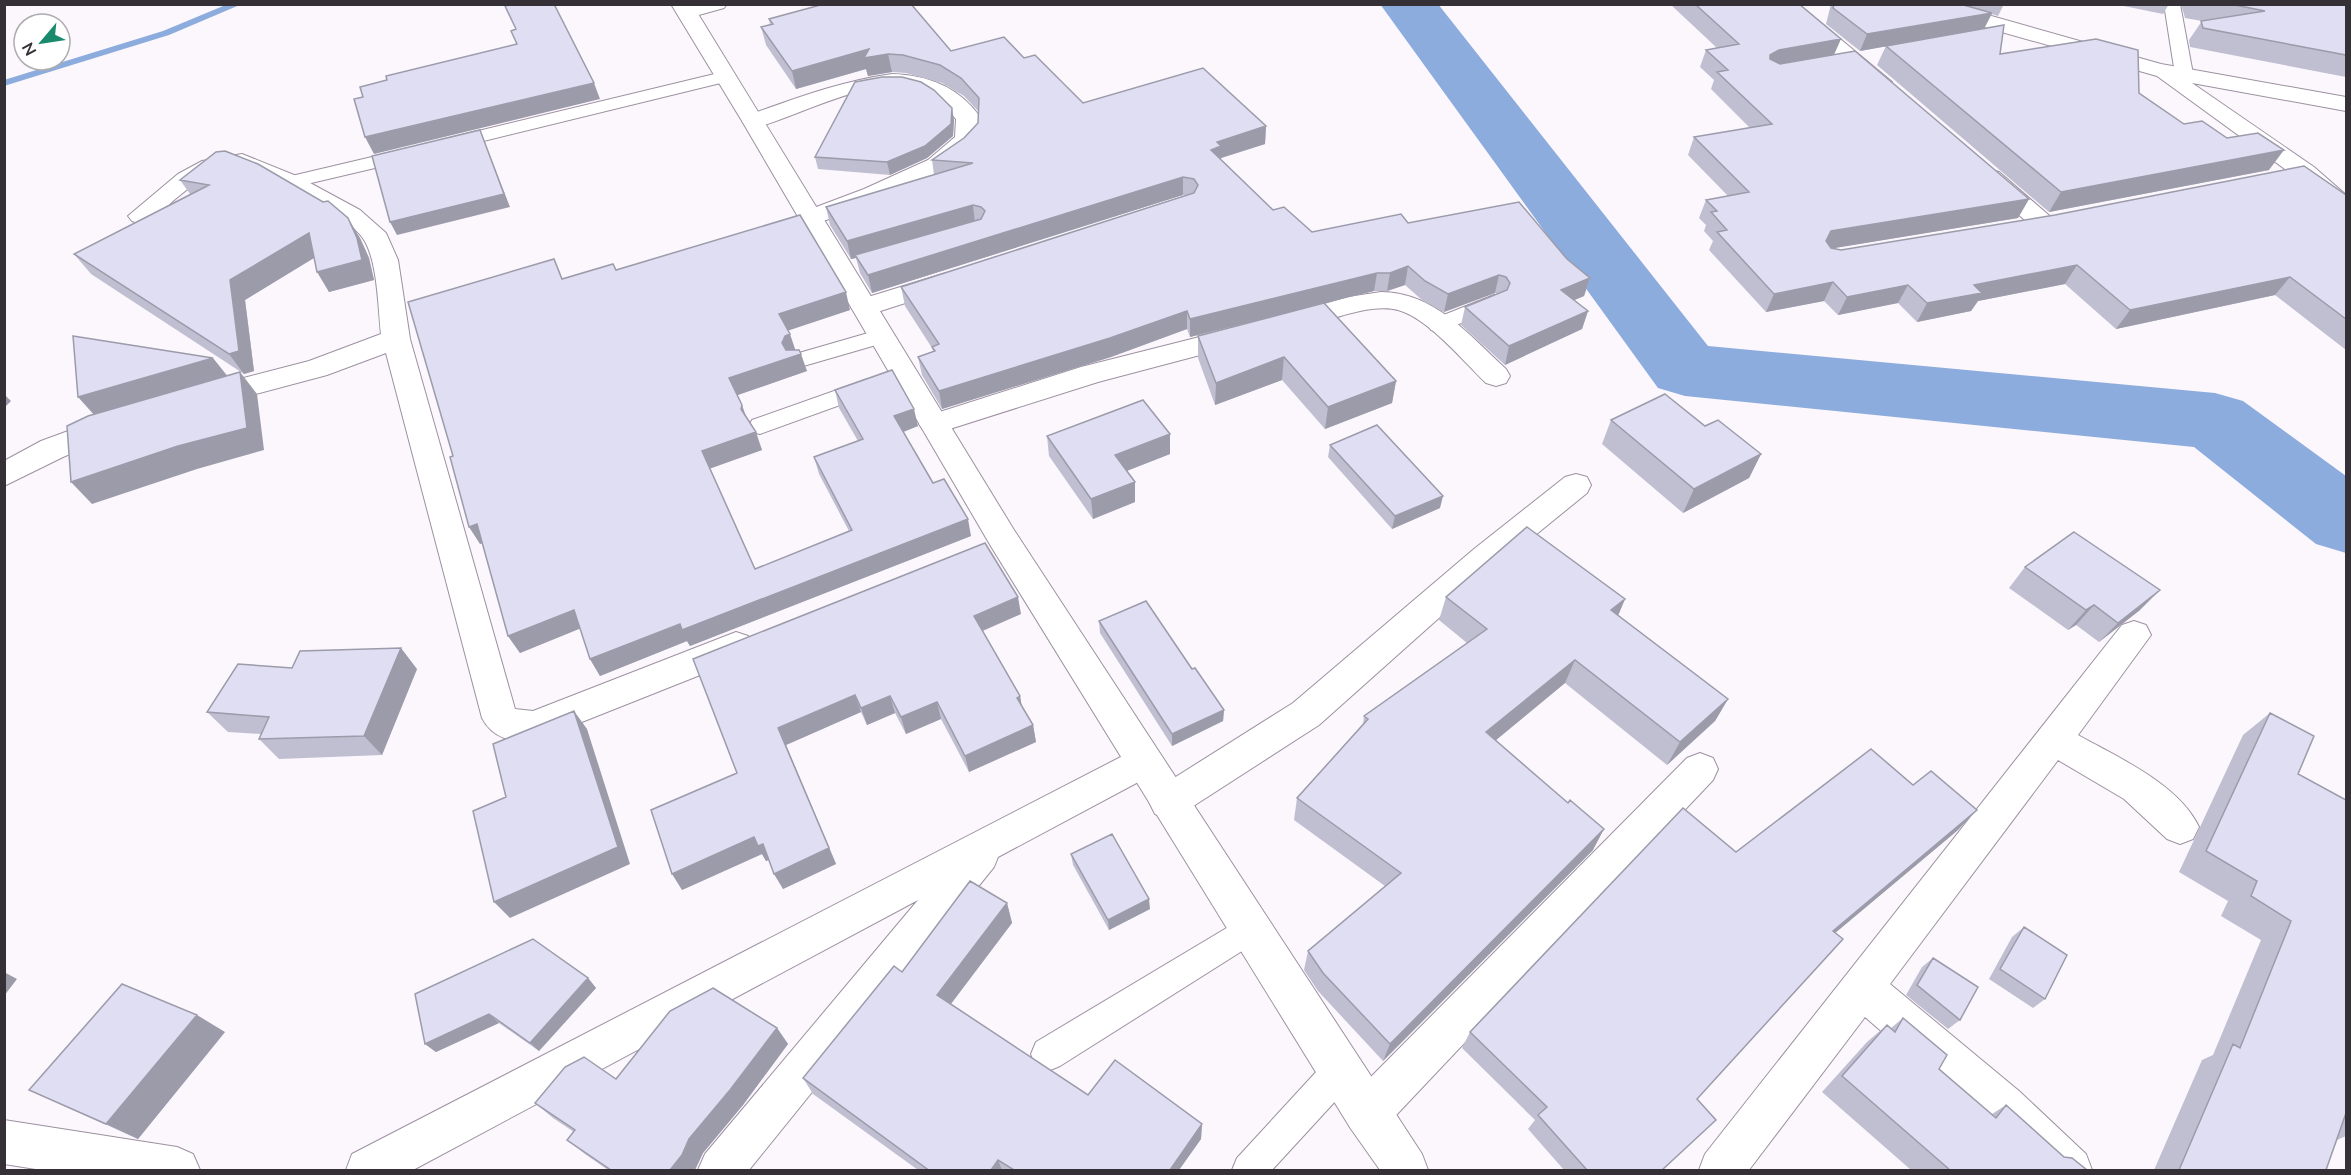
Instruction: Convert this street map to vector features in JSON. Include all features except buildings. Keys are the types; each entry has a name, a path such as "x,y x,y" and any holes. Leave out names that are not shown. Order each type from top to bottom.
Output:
{"street":[{"path":"1784,4 1856,60 1900,99"},
{"path":"1924,4 2159,70 2346,104"},
{"path":"695,7 727,76 812,217 854,266 865,307 1003,539 1168,802 1406,1170"},
{"path":"1977,40 2021,32"},
{"path":"2159,70 2305,172 2346,207"},
{"path":"754,121 865,84 905,78 933,87 968,117 967,139 937,165 873,194 812,217"},
{"path":"141,216 187,179 211,166 242,161 290,182 351,215 373,233 385,260 396,339 500,718 514,727 534,726 763,635"},
{"path":"1972,161 2055,220 2008,229"},
{"path":"2271,179 2305,172"},
{"path":"865,307 968,274"},
{"path":"934,424 1091,374 1385,300 1406,303 1439,325 1496,376"},
{"path":"185,404 272,378 317,369 396,339"},
{"path":"4,475 88,433 130,420"},
{"path":"1168,802 1306,714 1485,558 1576,485"},
{"path":"970,552 1003,539"},
{"path":"1721,1170 2134,635"},
{"path":"2053,739 2137,787 2180,827"},
{"path":"368,1170 1144,761"},
{"path":"1367,1113 1700,769"},
{"path":"721,1170 989,844"},
{"path":"1862,987 2003,1107 2070,1170"},
{"path":"4,1142 177,1170"}],"lane":[{"path":"2172,4 2184,74"},
{"path":"290,182 727,76"},
{"path":"1439,325 1494,302"},
{"path":"800,360 882,336"},
{"path":"760,426 905,374"},
{"path":"1048,1054 1250,928"},
{"path":"1249,1170 1340,1071"}],"waterway":[{"path":"4,83 166,33 238,4"},
{"path":"1408,4 1685,370 2215,421 2346,521"}]}
